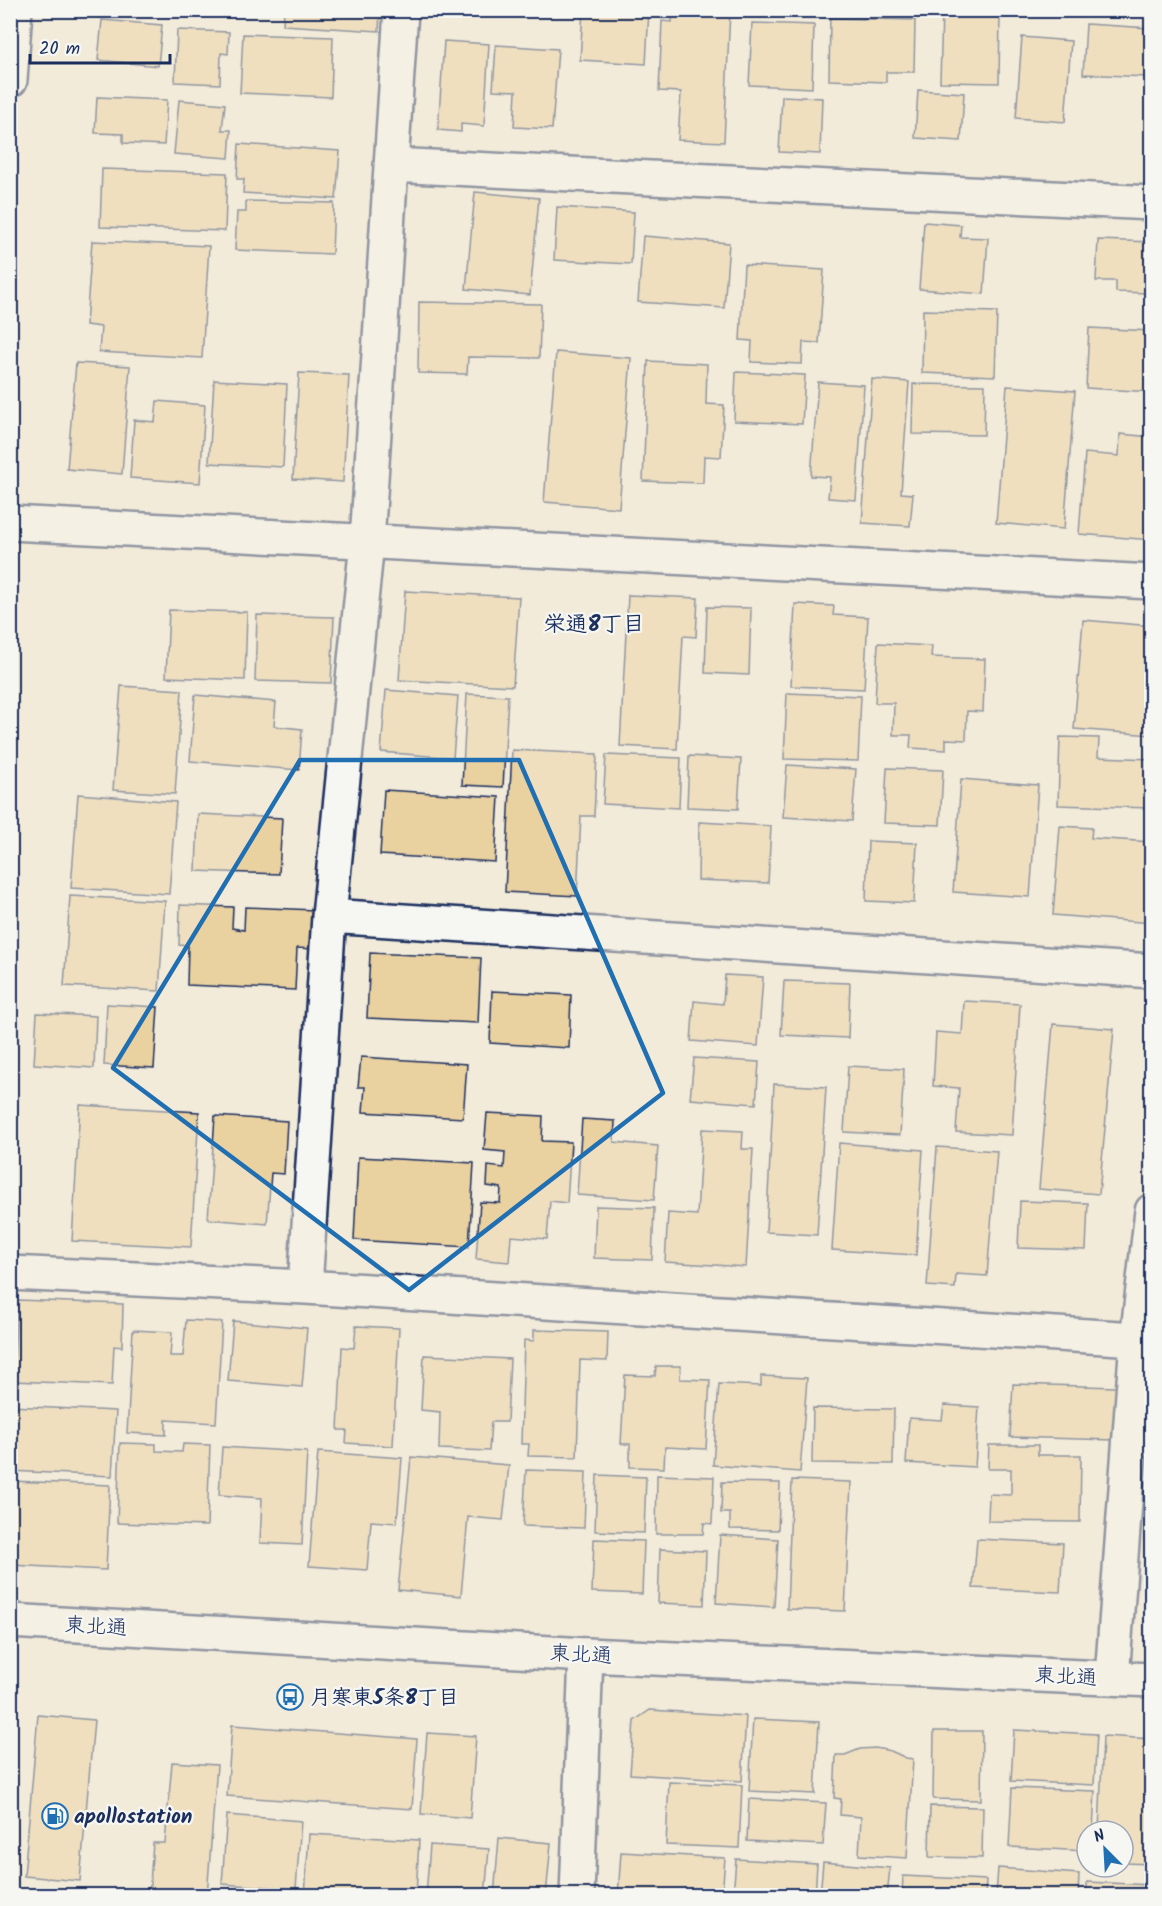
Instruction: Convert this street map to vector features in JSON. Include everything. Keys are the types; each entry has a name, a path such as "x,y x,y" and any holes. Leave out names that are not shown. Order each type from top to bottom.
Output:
{"street":[{"path":"10,80 15,10"},
{"path":"305,1287 329,916 367,542 401,10"},
{"path":"391,165 1152,203"},
{"path":"10,523 1152,582"},
{"path":"329,916 1152,971"},
{"path":"1112,1678 1144,1340 1152,1211"},
{"path":"10,1273 305,1287 1144,1340"},
{"name":"東北通","path":"10,1622 586,1655 1152,1680"},
{"path":"577,1896 586,1655"}],"highlighted area":[{"path":"300,760 519,760 663,1093 409,1290 113,1068"}],"building":[{"path":"284,10 380,10 379,31 283,25"},
{"path":"583,10 649,10 646,64 580,60"},
{"path":"672,10 730,10 724,142 678,140 681,92 659,91 662,21 672,22"},
{"path":"1077,10 1143,10 1143,15 1077,12"},
{"path":"942,12 1000,13 999,83 940,82"},
{"path":"830,18 915,20 914,72 886,72 886,82 829,80"},
{"path":"102,20 162,25 158,66 98,60"},
{"path":"752,23 814,25 812,88 749,85"},
{"path":"1086,24 1150,28 1147,77 1083,74"},
{"path":"177,30 229,32 228,54 221,53 220,84 175,82"},
{"path":"243,34 333,37 331,97 240,93"},
{"path":"1022,37 1071,41 1065,122 1016,118"},
{"path":"444,41 489,44 484,126 461,124 461,132 438,130"},
{"path":"496,45 558,49 552,129 514,127 516,91 493,90"},
{"path":"918,90 964,93 961,141 915,138"},
{"path":"782,96 822,98 820,154 779,152"},
{"path":"97,97 167,100 164,145 123,143 123,134 95,133"},
{"path":"179,100 225,104 222,130 231,130 229,158 174,154"},
{"path":"239,144 340,151 336,199 243,193 244,179 237,179"},
{"path":"102,169 227,173 225,231 100,227"},
{"path":"475,192 539,198 530,295 466,289"},
{"path":"246,201 334,203 332,254 235,250 237,212 246,212"},
{"path":"557,207 634,212 631,264 554,260"},
{"path":"924,222 961,225 960,237 988,238 984,294 919,289"},
{"path":"643,236 729,243 724,308 638,302"},
{"path":"1098,240 1152,242 1152,285 1149,293 1116,292 1116,281 1096,281"},
{"path":"92,241 209,246 202,358 99,352 101,327 86,325"},
{"path":"744,265 824,270 819,343 803,342 802,364 751,362 752,341 740,340"},
{"path":"419,302 541,304 539,358 468,357 467,374 418,373"},
{"path":"923,310 997,312 995,376 922,373"},
{"path":"1089,328 1152,331 1152,392 1086,388"},
{"path":"556,352 631,358 619,508 544,502"},
{"path":"648,361 707,364 706,404 724,405 721,457 704,456 703,483 643,481"},
{"path":"76,363 130,366 122,474 67,469"},
{"path":"736,372 805,375 802,424 734,421"},
{"path":"299,373 349,375 343,482 293,479"},
{"path":"872,379 909,382 901,493 913,494 910,526 862,523"},
{"path":"214,380 287,384 283,467 209,463"},
{"path":"818,382 864,385 856,500 828,498 830,477 811,476"},
{"path":"913,384 985,385 984,435 912,434"},
{"path":"1007,386 1075,391 1064,529 996,523"},
{"path":"157,401 205,405 200,483 130,478 134,420 155,422"},
{"path":"1120,434 1152,437 1152,540 1079,534 1085,453 1119,456"},
{"path":"405,591 519,597 513,686 399,680"},
{"path":"628,595 698,598 696,637 683,636 677,749 620,746"},
{"path":"795,604 834,606 833,615 868,617 864,689 791,686"},
{"path":"707,607 751,608 749,675 705,673"},
{"path":"169,610 247,612 245,680 166,677"},
{"path":"257,615 334,617 331,683 255,681"},
{"path":"1083,620 1152,626 1152,735 1074,729"},
{"path":"878,643 932,646 931,657 985,659 983,712 967,711 966,740 946,739 946,750 910,748 911,735 893,735 894,703 875,703"},
{"path":"121,686 182,690 175,794 113,790"},
{"path":"386,690 458,696 453,758 381,752"},
{"path":"787,693 861,696 858,761 784,759"},
{"path":"467,694 508,696 503,787 462,785"},
{"path":"195,695 276,702 274,726 302,729 299,770 190,761"},
{"path":"1060,737 1099,738 1098,757 1152,759 1150,808 1058,805"},
{"path":"512,750 597,754 594,816 581,816 577,896 505,892"},
{"path":"606,755 681,758 679,808 603,804"},
{"path":"689,756 741,759 738,809 687,807"},
{"path":"787,765 856,769 852,821 783,817"},
{"path":"887,768 943,770 940,825 884,823"},
{"path":"961,779 1038,785 1030,897 953,892"},
{"path":"384,790 499,797 495,862 380,855"},
{"path":"78,794 176,802 169,894 71,888"},
{"path":"198,814 282,818 279,874 196,871"},
{"path":"699,822 771,826 768,883 698,880"},
{"path":"1060,826 1092,828 1091,838 1152,842 1152,923 1053,915"},
{"path":"868,841 917,843 914,903 866,901"},
{"path":"70,896 165,901 159,991 64,986"},
{"path":"180,905 233,907 232,928 244,930 245,907 314,910 313,949 297,948 295,990 187,985 188,946 179,945"},
{"path":"370,953 481,958 478,1023 367,1018"},
{"path":"725,975 763,977 758,1046 691,1041 694,1001 723,1004"},
{"path":"784,981 850,983 848,1038 781,1035"},
{"path":"492,991 571,995 569,1048 490,1043"},
{"path":"964,1001 1020,1004 1012,1135 956,1132 959,1088 933,1086 936,1032 962,1034"},
{"path":"107,1004 158,1007 154,1068 104,1065"},
{"path":"37,1013 96,1016 94,1068 34,1064"},
{"path":"1053,1024 1114,1029 1099,1194 1039,1189"},
{"path":"361,1057 467,1064 463,1118 363,1112 365,1087 358,1087"},
{"path":"694,1058 759,1062 756,1104 690,1099"},
{"path":"848,1066 904,1069 900,1135 844,1132"},
{"path":"774,1084 826,1087 817,1235 766,1232"},
{"path":"80,1105 199,1112 191,1247 72,1241"},
{"path":"487,1113 543,1116 542,1141 571,1142 567,1203 550,1201 547,1239 511,1236 509,1262 476,1259 480,1202 500,1203 501,1188 487,1186 488,1166 504,1168 505,1152 484,1150"},
{"path":"215,1116 287,1121 284,1174 271,1173 267,1224 208,1219"},
{"path":"582,1119 615,1121 614,1142 658,1146 654,1200 577,1195"},
{"path":"702,1129 743,1131 742,1149 753,1149 746,1267 665,1262 668,1213 697,1215"},
{"path":"839,1143 923,1150 916,1255 832,1250"},
{"path":"937,1147 997,1151 987,1276 956,1274 955,1288 927,1286"},
{"path":"358,1157 474,1163 469,1247 354,1240"},
{"path":"1020,1201 1088,1203 1086,1250 1018,1248"},
{"path":"596,1206 654,1208 652,1260 594,1258"},
{"path":"17,1300 123,1304 122,1347 114,1346 112,1385 13,1381"},
{"path":"186,1320 222,1322 216,1423 166,1420 166,1435 127,1433 133,1330 172,1332 170,1356 183,1356"},
{"path":"233,1321 307,1328 302,1387 228,1381"},
{"path":"356,1326 399,1328 393,1446 346,1443 347,1430 338,1430 342,1347 354,1348"},
{"path":"534,1330 608,1332 607,1361 580,1360 577,1457 528,1456 529,1444 521,1444 524,1340 534,1341"},
{"path":"424,1355 510,1359 507,1422 491,1422 489,1451 439,1449 440,1412 421,1410"},
{"path":"656,1366 681,1366 680,1379 710,1380 706,1449 665,1447 664,1468 630,1467 630,1444 621,1444 625,1375 655,1376"},
{"path":"761,1376 807,1378 800,1472 713,1465 719,1384 761,1386"},
{"path":"1013,1384 1116,1387 1114,1440 1010,1437"},
{"path":"944,1405 979,1407 975,1467 906,1463 909,1418 942,1420"},
{"path":"10,1406 116,1411 112,1476 10,1471"},
{"path":"813,1408 894,1409 893,1464 812,1463"},
{"path":"120,1443 156,1444 156,1451 182,1452 183,1444 210,1445 207,1526 117,1523"},
{"path":"989,1445 1038,1445 1038,1455 1081,1455 1080,1522 988,1521 989,1494 1011,1495 1011,1469 988,1469"},
{"path":"222,1447 307,1452 302,1545 260,1543 262,1498 219,1495"},
{"path":"318,1452 402,1458 397,1523 371,1521 367,1570 309,1566"},
{"path":"411,1457 509,1465 503,1520 468,1517 461,1596 398,1590"},
{"path":"526,1470 586,1472 584,1528 523,1526"},
{"path":"597,1475 646,1477 644,1533 595,1531"},
{"path":"657,1475 714,1477 712,1524 704,1523 703,1534 656,1534"},
{"path":"792,1480 851,1482 845,1611 787,1609"},
{"path":"10,1481 110,1485 106,1570 10,1565"},
{"path":"722,1482 780,1483 778,1530 730,1529 730,1513 721,1513"},
{"path":"720,1535 778,1539 774,1607 716,1603"},
{"path":"594,1539 644,1541 642,1594 592,1592"},
{"path":"977,1539 1063,1543 1060,1592 973,1588"},
{"path":"660,1549 706,1551 704,1605 658,1603"},
{"path":"650,1710 746,1716 742,1781 630,1774 634,1721"},
{"path":"38,1715 94,1720 80,1881 24,1876"},
{"path":"753,1719 819,1722 815,1794 749,1791"},
{"path":"232,1725 417,1739 412,1809 227,1796"},
{"path":"1014,1730 1097,1734 1094,1785 1011,1781"},
{"path":"934,1731 982,1731 981,1800 933,1799"},
{"path":"427,1733 476,1736 470,1818 421,1814"},
{"path":"1103,1736 1152,1739 1152,1864 1135,1863 1135,1819 1100,1819"},
{"path":"875,1748 913,1759 907,1858 859,1855 861,1817 840,1815 841,1799 834,1798 836,1755"},
{"path":"172,1762 217,1765 207,1896 149,1896 153,1843 165,1843"},
{"path":"669,1782 742,1785 739,1848 666,1845"},
{"path":"1012,1788 1095,1791 1094,1819 1075,1819 1075,1850 1009,1847"},
{"path":"749,1799 826,1803 823,1845 747,1841"},
{"path":"930,1806 983,1807 982,1858 929,1857"},
{"path":"227,1815 301,1821 296,1889 222,1884"},
{"path":"309,1834 419,1840 416,1896 305,1896"},
{"path":"499,1838 551,1843 546,1896 494,1896"},
{"path":"430,1845 489,1849 485,1896 426,1896"},
{"path":"621,1852 725,1858 722,1896 618,1896"},
{"path":"736,1859 817,1864 815,1896 733,1896"},
{"path":"823,1862 890,1868 887,1896 820,1896"},
{"path":"998,1868 1075,1874 1075,1879 1079,1879 1078,1896 996,1896"},
{"path":"903,1876 986,1880 985,1896 902,1896"},
{"path":"1087,1882 1152,1885 1152,1896 1087,1896"}],"place":[{"name":"月寒東5条8丁目","path":"290,1697"},
{"name":"apollostation","path":"55,1816"}],"district":[{"name":"栄通8丁目","path":"594,623"}]}
